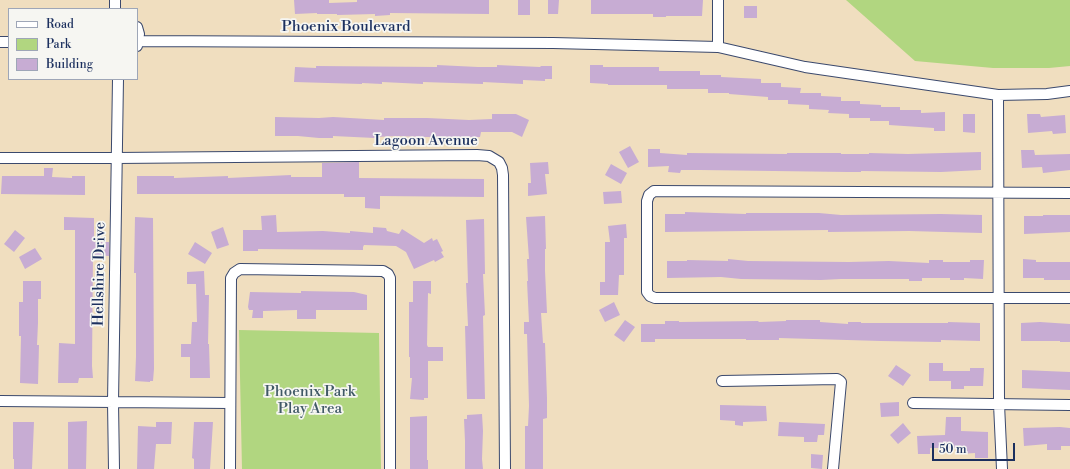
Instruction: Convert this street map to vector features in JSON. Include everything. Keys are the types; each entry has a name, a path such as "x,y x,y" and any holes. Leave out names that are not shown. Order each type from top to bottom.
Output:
{"street":[{"path":"718,0 718,47"},
{"path":"138,30 138,43"},
{"name":"Phoenix Boulevard","path":"138,43 553,43 718,47 805,67 998,95 1047,94 1070,91"},
{"name":"Hellshire Drive","path":"114,469 118,80"},
{"path":"998,95 999,404 1002,469"},
{"name":"Lagoon Avenue","path":"116,158 477,155 489,156 499,162 503,175 505,469"},
{"path":"0,158 116,158"},
{"path":"1070,193 654,191 646,201 647,292 650,296 655,298 1070,298"},
{"path":"230,469 231,278 234,273 240,269 383,271 388,274 390,278 390,469"},
{"path":"722,381 837,379 840,381 833,469"},
{"path":"0,401 230,403"},
{"path":"913,403 1070,404"}],"green space":[{"path":"846,0 1070,0 1070,66 1049,68 993,68 915,61"},
{"name":"Phoenix Park Play Area","path":"239,330 379,333 381,469 242,469"}],"building":[{"path":"294,0 329,0 329,3 357,2 357,0 489,0 489,14 390,13 390,15 375,16 375,14 295,14"},
{"path":"518,0 530,0 530,15 518,15"},
{"path":"548,0 559,0 558,14 548,14"},
{"path":"591,0 703,0 702,16 653,17 653,14 591,14"},
{"path":"744,6 757,6 757,18 744,18"},
{"path":"437,65 478,67 497,67 497,65 540,67 552,66 552,79 545,79 545,81 523,80 523,84 483,82 483,84 382,82 382,84 362,84 294,82 295,67 437,67"},
{"path":"590,65 603,65 603,67 659,67 659,71 700,71 700,75 721,75 721,77 761,79 761,83 781,83 781,87 801,88 800,93 821,93 821,96 841,97 841,101 860,101 860,104 881,105 881,107 900,107 900,110 921,110 921,113 945,112 945,131 934,131 934,128 889,125 889,121 870,121 870,118 849,118 849,114 828,113 829,110 809,109 809,105 788,104 788,100 768,100 768,97 729,93 708,93 708,89 667,89 667,85 608,85 590,83"},
{"path":"492,114 516,114 529,120 522,137 512,132 481,132 480,137 459,138 396,136 375,138 333,136 333,138 319,138 275,136 275,117 333,117 384,120 384,118 427,118 469,120 492,119"},
{"path":"963,114 975,114 975,133 963,132"},
{"path":"1027,114 1040,114 1041,117 1065,115 1066,133 1053,134 1052,131 1028,133"},
{"path":"630,146 639,162 628,168 619,152"},
{"path":"648,149 660,149 660,153 687,155 687,153 908,154 981,152 981,170 941,172 848,172 681,170 680,173 668,172 669,166 648,167"},
{"path":"1021,150 1034,150 1035,155 1070,154 1070,170 1043,173 1042,167 1022,168"},
{"path":"359,162 359,178 484,179 484,197 380,196 380,209 365,208 365,197 344,197 344,194 137,194 137,176 174,176 174,178 228,176 228,178 291,175 291,177 322,177 322,163"},
{"path":"548,162 549,174 545,174 547,194 528,196 528,183 531,183 530,163"},
{"path":"611,164 627,173 621,184 605,175"},
{"path":"44,168 53,168 52,177 72,178 72,176 85,176 85,195 1,194 2,176 44,176"},
{"path":"621,191 622,203 604,204 603,192"},
{"path":"685,212 746,214 819,213 841,215 982,215 982,233 909,231 828,232 828,230 665,232 665,214 685,214"},
{"path":"276,215 277,232 323,231 350,233 350,231 373,233 373,227 386,228 387,231 399,234 402,229 424,243 432,238 433,241 437,239 443,251 441,252 444,257 435,262 434,260 414,269 406,252 396,246 364,245 363,250 258,249 258,251 243,251 243,230 262,230 261,216"},
{"path":"1070,215 1070,232 1024,234 1024,216"},
{"path":"545,216 547,313 541,313 543,343 545,343 547,418 543,419 543,469 525,469 525,426 528,426 529,406 527,334 524,334 524,322 529,322 527,259 529,259 526,217"},
{"path":"64,217 94,218 94,242 109,242 109,256 93,255 93,378 79,378 78,383 58,383 59,343 75,344 75,230 64,230"},
{"path":"135,217 153,218 154,369 153,381 150,382 135,381"},
{"path":"484,219 485,274 483,274 485,315 483,316 485,399 467,399 465,326 468,326 466,283 468,283 466,220"},
{"path":"626,224 627,238 624,238 624,275 619,275 618,295 600,295 600,282 605,282 605,242 610,242 608,226"},
{"path":"223,227 229,245 217,249 211,232"},
{"path":"15,230 25,238 14,252 4,244"},
{"path":"195,242 212,253 205,264 188,254"},
{"path":"35,248 42,259 25,269 19,257"},
{"path":"728,259 748,261 889,261 929,263 929,260 943,260 943,262 970,262 970,260 984,260 983,279 964,278 964,280 950,280 950,278 922,278 922,281 909,281 909,279 821,280 741,279 721,277 667,278 667,261 728,261"},
{"path":"1023,259 1036,260 1036,262 1070,262 1070,280 1023,278"},
{"path":"204,271 205,295 209,295 208,344 210,378 190,378 190,357 181,357 181,344 191,344 192,322 197,322 196,284 187,284 187,272"},
{"path":"23,281 41,281 41,299 38,299 38,384 20,383 21,336 19,336 19,302 23,302"},
{"path":"413,281 431,281 431,294 428,293 427,345 428,347 443,347 443,361 428,361 428,398 424,398 424,400 410,399 412,378 410,378 409,357 409,302 413,302"},
{"path":"301,291 354,292 367,295 367,310 316,310 316,319 297,319 297,310 263,311 263,318 252,318 253,310 249,310 248,307 250,292 301,293"},
{"path":"614,302 620,315 605,322 599,310"},
{"path":"625,320 635,327 624,342 614,335"},
{"path":"820,320 820,322 848,324 848,322 980,323 980,341 941,340 941,342 779,338 779,340 655,339 655,342 641,342 641,324 665,324 665,321 759,322"},
{"path":"1040,322 1070,324 1070,342 1021,341 1021,323"},
{"path":"929,363 943,363 943,371 970,371 970,368 984,368 983,386 964,386 964,389 951,389 951,381 929,381"},
{"path":"896,365 911,375 903,386 888,376"},
{"path":"1022,370 1070,372 1070,390 1022,388"},
{"path":"899,402 899,416 881,417 880,403"},
{"path":"720,405 766,406 767,421 743,422 743,426 735,425 735,421 720,420"},
{"path":"482,414 483,469 465,469 464,419 467,419 467,415"},
{"path":"427,416 428,469 410,469 410,417"},
{"path":"946,417 961,417 961,431 988,432 988,458 975,458 975,453 959,454 959,448 930,448 930,454 918,454 917,436 945,435"},
{"path":"87,421 86,469 68,469 68,422"},
{"path":"13,422 34,422 32,469 14,469"},
{"path":"156,422 172,422 171,444 156,444 154,469 137,469 138,426 156,427"},
{"path":"194,422 213,422 210,469 194,469 194,459 192,458"},
{"path":"779,422 825,424 824,435 818,435 817,442 804,442 804,437 778,436"},
{"path":"903,423 911,433 898,444 890,435"},
{"path":"1023,428 1070,428 1070,446 1061,446 1061,450 1047,450 1047,444 1024,446"},
{"path":"811,454 823,455 822,469 811,468"}]}
